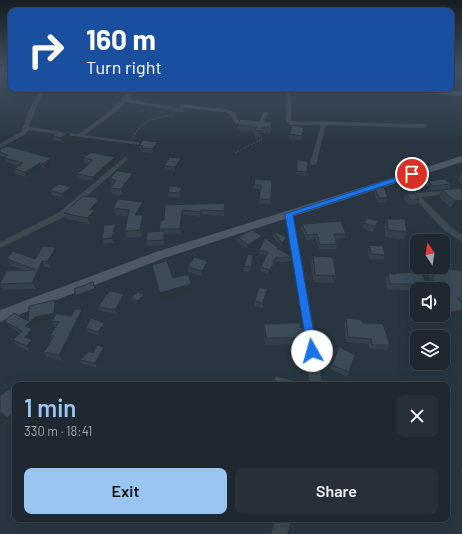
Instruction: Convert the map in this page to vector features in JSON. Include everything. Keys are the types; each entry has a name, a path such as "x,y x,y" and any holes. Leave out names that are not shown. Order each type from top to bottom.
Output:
{"main road":[{"path":"0,316 160,255 462,159"}],"street":[{"path":"0,146 24,133 41,94"},
{"path":"80,136 106,117 131,94"},
{"path":"288,94 290,99 290,113 288,121 291,124 298,125 324,123 425,126"},
{"path":"123,100 181,110 182,106 226,111 232,113 238,123"},
{"path":"313,164 324,123"},
{"path":"25,128 135,143"},
{"path":"0,245 61,214 125,159"},
{"path":"399,179 448,229 462,239"},
{"path":"416,195 462,191"},
{"path":"289,214 308,323 314,382"},
{"path":"279,534 283,522"}],"path":[{"path":"135,143 133,135 146,123 157,117 172,117 175,114"},
{"path":"235,153 251,143 260,141 262,139 260,138"}],"building":[{"path":"264,111 269,113 265,121 272,122 271,128 262,127 261,131 255,130 256,127 238,125 240,119 259,121"},
{"path":"292,125 304,127 302,136 290,134"},
{"path":"59,132 69,133 61,138 52,136"},
{"path":"143,140 158,142 152,149 141,148 143,146 139,145"},
{"path":"7,146 51,158 43,164 40,163 25,172 14,169 23,163 4,158 8,155 0,152 0,149"},
{"path":"91,152 115,157 93,177 77,174 93,160 83,158"},
{"path":"170,157 181,158 175,167 164,166"},
{"path":"297,160 308,161 307,172 297,171"},
{"path":"116,171 133,173 121,189 110,188 116,180 110,179"},
{"path":"255,179 272,180 271,200 259,199 261,185 254,185"},
{"path":"445,179 451,184 433,186 428,181"},
{"path":"426,180 431,185 422,187 416,181"},
{"path":"59,184 71,187 62,194 50,190"},
{"path":"170,186 182,187 179,193 168,192"},
{"path":"384,187 388,198 379,198 375,188"},
{"path":"459,188 462,191 462,200 455,201 442,190"},
{"path":"414,193 419,199 411,200 406,194"},
{"path":"83,196 99,198 96,200 99,200 90,209 95,210 87,218 64,213"},
{"path":"118,199 143,202 135,215 143,215 140,230 125,231 129,210 113,208"},
{"path":"225,203 224,211 201,210 200,212 182,210 180,229 159,229 161,220 164,220 165,205"},
{"path":"367,218 378,221 375,227 364,223"},
{"path":"387,219 405,219 407,232 388,230"},
{"path":"341,221 346,234 334,234 337,244 320,245 317,234 307,235 302,224"},
{"path":"115,224 112,238 102,239 104,225"},
{"path":"252,230 262,236 248,245 238,237"},
{"path":"164,231 164,240 146,241 147,232"},
{"path":"273,231 287,237 282,243"},
{"path":"265,238 279,248 277,249 292,257 275,258 273,265 269,270 261,267 268,252 259,250"},
{"path":"369,245 383,246 385,255 371,254"},
{"path":"43,246 56,247 47,262 42,261 32,283 0,284 6,271 36,270 7,259 13,251 35,259"},
{"path":"248,254 253,255 251,267 244,266"},
{"path":"313,256 333,257 336,276 315,275"},
{"path":"194,257 208,261 202,271 188,267"},
{"path":"167,261 173,278 188,274 191,284 160,293 152,265"},
{"path":"450,269 462,271 462,298 457,298 462,304 462,310 450,312 450,282 434,282 432,274 450,274"},
{"path":"388,273 422,274 426,282 390,284"},
{"path":"93,282 95,289 76,295 74,289"},
{"path":"259,287 267,289 263,303 255,301"},
{"path":"109,291 124,294 115,310 98,307"},
{"path":"138,292 144,295 137,301 132,297"},
{"path":"55,300 54,313 35,317 25,326 32,329 25,337 32,340 26,346 13,340 22,331 4,321 14,313 28,321 29,306"},
{"path":"75,309 82,310 59,355 44,352 54,336 50,335 59,322 52,321 56,314 71,316"},
{"path":"91,318 105,323 98,332 86,328"},
{"path":"346,318 362,320 363,323 383,324 390,345 372,345 371,339 348,337"},
{"path":"300,323 301,328 304,328 306,338 266,338 264,324"},
{"path":"97,345 104,347 95,363 80,360 89,351 93,353"},
{"path":"339,347 355,355 349,372 332,365"},
{"path":"275,376 301,382 274,382"},
{"path":"9,389 12,392 12,414 7,418 1,412 0,413 0,396"}],"route":[{"path":"312,351 289,214 412,174"}]}
